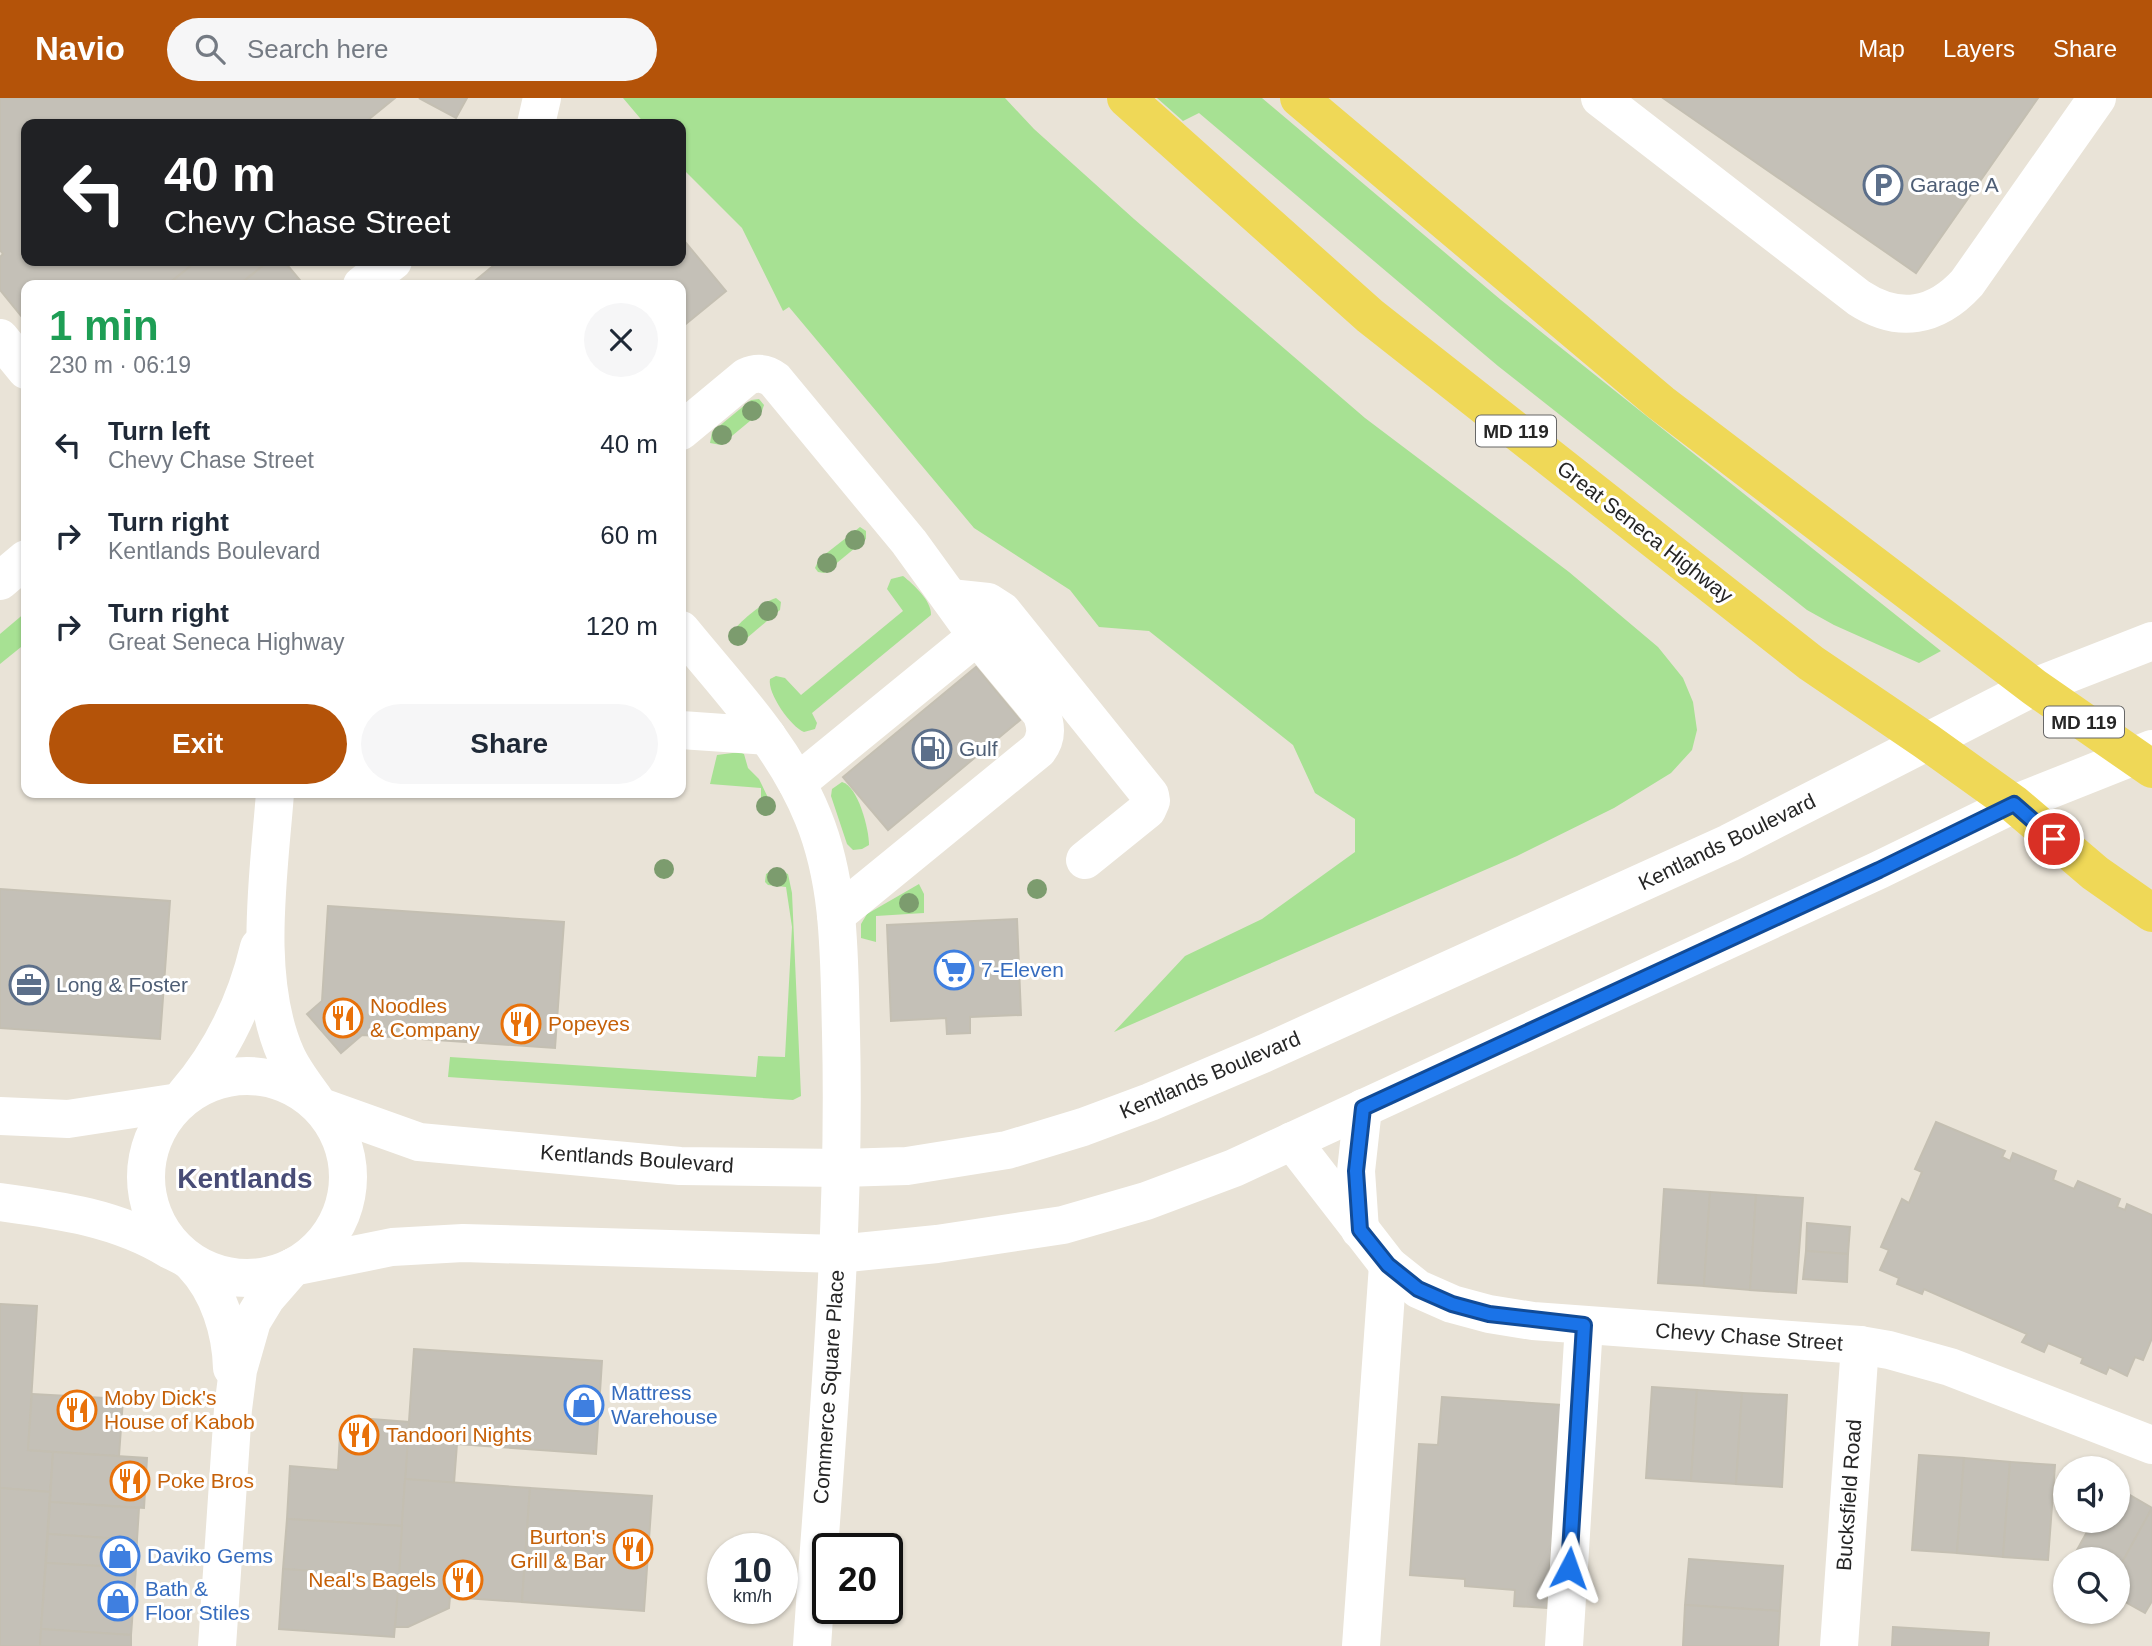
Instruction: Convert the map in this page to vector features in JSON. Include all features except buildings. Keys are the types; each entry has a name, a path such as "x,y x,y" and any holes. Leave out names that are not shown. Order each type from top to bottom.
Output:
{"main road":[{"name":"Great Seneca Highway","path":"1126,98 1370,316 1811,663 2014,804 2095,873 2152,913"},
{"name":"MD 119","path":"1299,98 1661,403 2034,687 2146,758"}],"street":[{"path":"537,119 542,98"},
{"path":"1600,98 1859,298 1880,310 1906,314 1941,306 1955,297 1968,283 2097,98"},
{"path":"368,280 387,266"},
{"path":"0,338 21,364"},
{"path":"686,427 746,377 754,374 769,376 775,380 909,542 977,636 1041,713 1046,732 1044,742 1038,750 836,915"},
{"path":"0,581 21,563"},
{"path":"950,598 988,602 1002,611 1150,796 1147,810 1085,860"},
{"name":"Commerce Square Place","path":"686,636 767,736 797,783 825,851 836,915 843,1107 841,1168 838,1255 812,1646"},
{"path":"797,783 977,636"},
{"name":"Kentlands Boulevard","path":"321,1107 419,1142 680,1166 907,1166 1007,1150 1083,1127 1150,1102 1729,843 2034,687 2152,641"},
{"path":"686,730 767,736"},
{"path":"0,1202 61,1210 116,1224 153,1239 193,1263 221,1275 242,1279 268,1277 293,1267 392,1247 463,1243 838,1255 937,1244 1063,1225 1159,1196 1234,1168 1879,870 2014,804 2146,758"},
{"path":"217,1646 233,1409 249,1329 266,1298 293,1267 319,1249 332,1233 342,1214 347,1194 346,1154 340,1137 286,1056 269,983 267,912 275,798"},
{"path":"233,1409 232,1362 227,1326 214,1295 193,1263 169,1242 153,1216 146,1188 148,1151 159,1126 215,1058 228,1033 255,963 267,912"},
{"path":"0,1116 68,1119 179,1102 194,1091 222,1079 256,1077 281,1082 321,1107"},
{"path":"1360,1230 1356,1171 1363,1108"},
{"name":"Chevy Chase Street","path":"1292,1141 1388,1265 1418,1289 1452,1304 1500,1316 1584,1325 1860,1345 1898,1352 1950,1367 2152,1445"},
{"path":"1362,1646 1388,1265"},
{"path":"1564,1646 1584,1325"},
{"name":"Bucksfield Road","path":"1839,1646 1860,1345"}],"green space":[{"path":"623,98 1005,98 1034,129 1134,219 1365,418 1569,572 1658,647 1683,678 1693,702 1697,730 1692,750 1671,773 1614,808 1517,856 1114,1032 1185,956 1262,919 1355,852 1355,819 1315,793 1293,745 1149,631 1099,627 1070,590 974,528 789,307 783,311 742,228 686,172 686,119 641,119"},
{"path":"1157,98 1262,98 1501,300 1941,651 1919,663 1807,610 1498,366 1199,113 1183,121"},
{"path":"759,399 764,405 762,411 721,445 710,443 712,432 751,400"},
{"path":"860,527 866,531 866,539 827,571 818,572 815,568 819,559"},
{"path":"903,576 925,599 931,615 812,713 817,723 815,729 804,732 799,729 776,701 770,679 776,676 785,678 801,695 903,611 887,589 891,579"},
{"path":"776,598 781,602 780,610 741,643 731,643 731,633 742,621"},
{"path":"21,616 21,647 0,664 0,634"},
{"path":"740,752 744,754 748,768 759,779 774,810 764,816 761,808 761,788 710,784 717,755"},
{"path":"842,782 848,785 858,799 865,819 869,845 862,849 853,850 847,844 831,796 832,789"},
{"path":"775,869 788,874 792,893 801,1096 793,1100 448,1077 450,1057 756,1077 758,1056 785,1057 792,927 786,887 768,885 765,882 766,874"},
{"path":"919,884 924,894 924,913 876,916 876,942 861,938 861,924 867,914"}],"place":[{"name":"Garage A","path":"1883,185"},
{"name":"Gulf","path":"932,749"},
{"name":"7-Eleven","path":"954,970"},
{"name":"Long & Foster","path":"29,985"},
{"name":"Noodles & Company","path":"343,1018"},
{"name":"Popeyes","path":"521,1024"},
{"name":"Mattress Warehouse","path":"584,1405"},
{"name":"Moby Dick's House of Kabob","path":"77,1410"},
{"name":"Tandoori Nights","path":"359,1435"},
{"name":"Poke Bros","path":"130,1481"},
{"name":"Burton's Grill & Bar","path":"633,1549"},
{"name":"Daviko Gems","path":"120,1556"},
{"name":"Neal's Bagels","path":"463,1580"},
{"name":"Bath & Floor Stiles","path":"118,1601"}],"district":[{"name":"Kentlands","path":"245,1178"}],"route":[{"path":"1569,1568 1584,1325 1533,1321 1489,1314 1452,1304 1418,1289 1388,1265 1360,1230 1356,1171 1363,1108 1879,870 2014,804 2054,839"}]}
